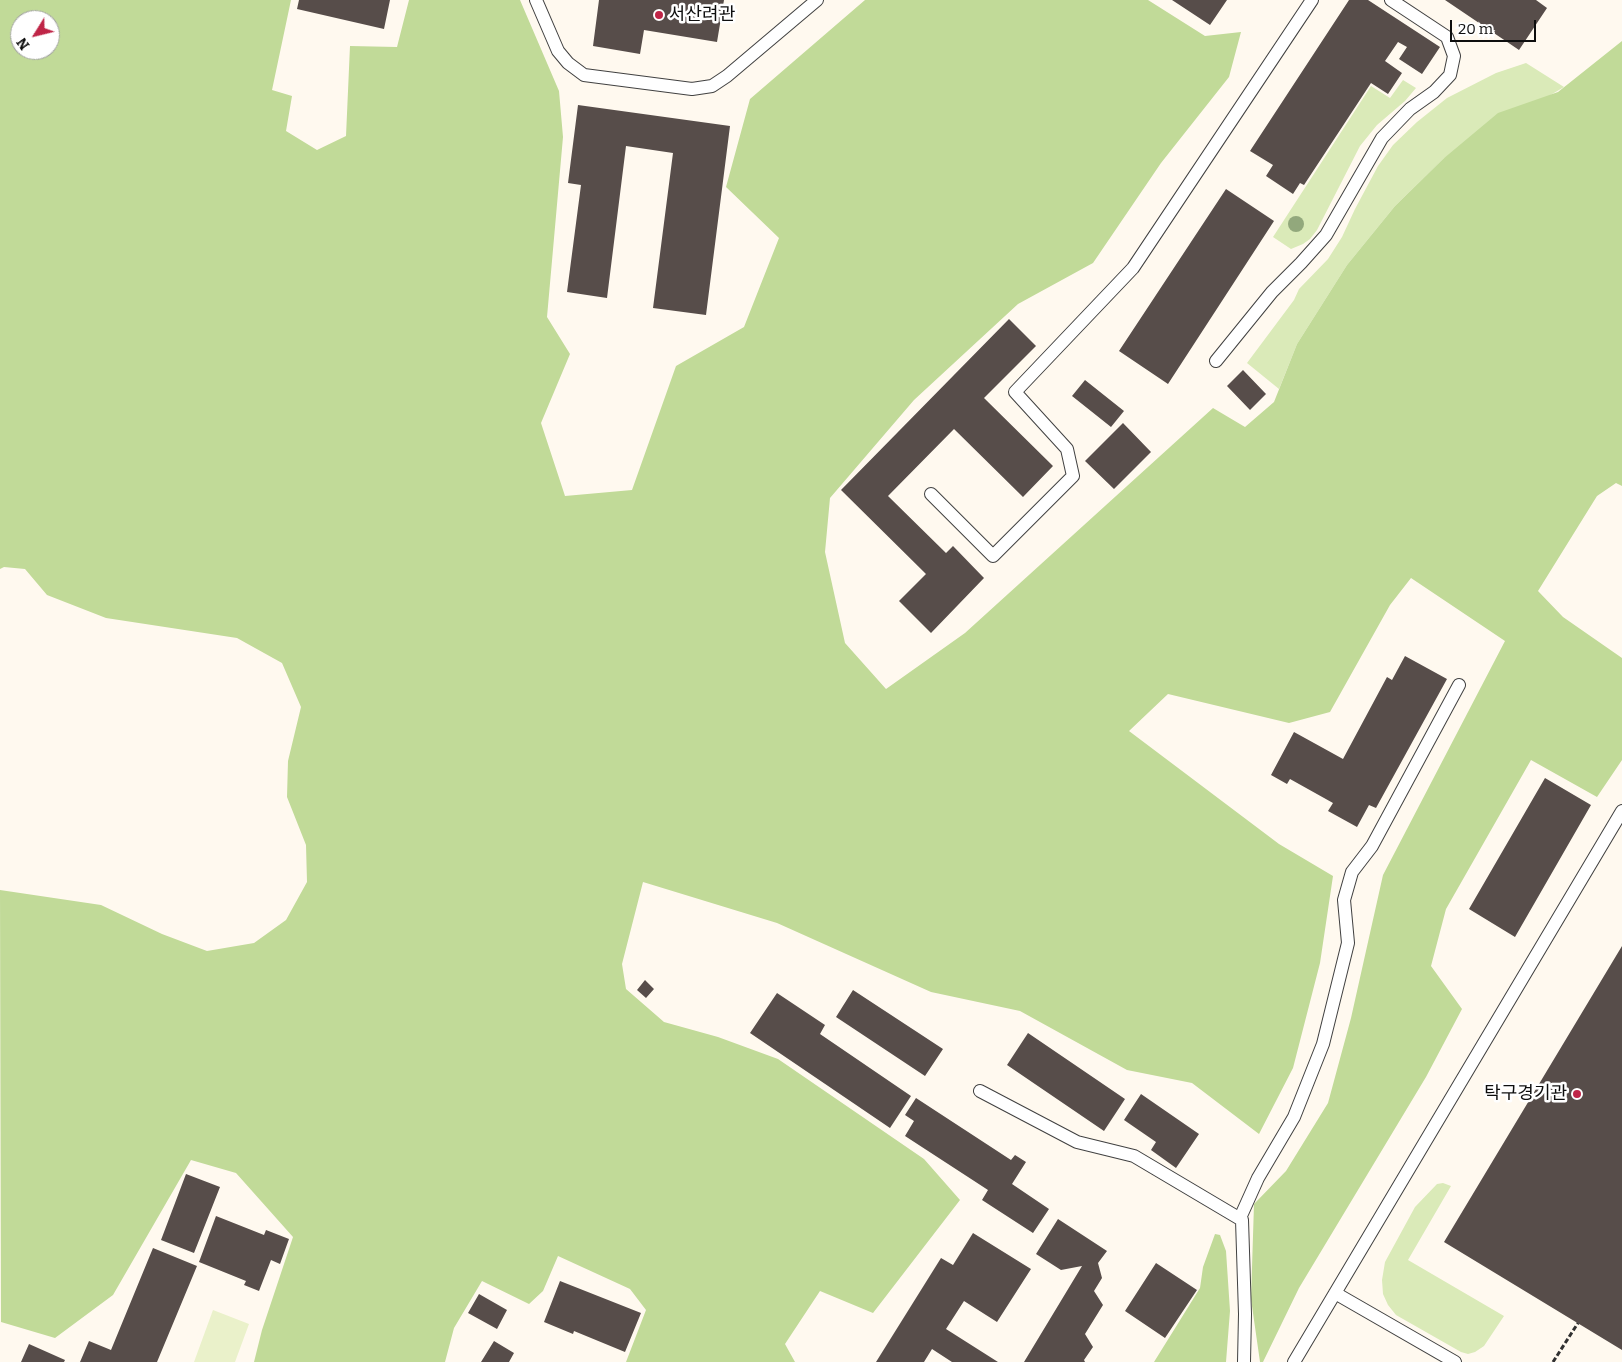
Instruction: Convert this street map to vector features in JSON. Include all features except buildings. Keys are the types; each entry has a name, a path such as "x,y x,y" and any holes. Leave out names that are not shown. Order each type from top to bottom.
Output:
{"lane":[{"path":"536,0 558,51 584,75 692,89 712,86 727,76 817,0"},
{"path":"931,494 993,556 1073,476 1067,449 1015,392 1133,268 1312,0"},
{"path":"1216,361 1272,292 1326,235 1382,138 1410,109 1434,92 1450,75 1454,56 1447,37 1391,0"},
{"path":"1240,1218 1258,1178 1294,1117 1323,1044 1348,943 1344,900 1352,872 1372,846 1459,685"},
{"path":"1294,1362 1622,811"},
{"path":"980,1091 1077,1142 1134,1156 1242,1220 1245,1314 1244,1362"},
{"path":"1335,1294 1455,1362"}],"path":[{"path":"1553,1362 1578,1323"}],"green space":[{"path":"0,0 291,0 272,90 292,96 286,131 317,150 346,136 350,46 397,47 409,0 520,0 559,91 563,137 547,317 570,354 541,423 565,496 632,490 676,366 744,327 779,238 726,187 750,99 865,0 1148,0 1205,36 1241,32 1229,77 1161,163 1093,263 1018,304 914,400 830,498 825,552 845,643 886,689 965,633 1213,408 1245,427 1274,402 1297,344 1347,265 1395,206 1443,159 1498,113 1558,92 1622,41 1622,486 1616,483 1597,496 1538,591 1563,617 1622,658 1622,760 1597,797 1531,760 1446,909 1431,966 1462,1009 1426,1077 1299,1288 1263,1362 1260,1362 1251,1299 1254,1204 1286,1171 1328,1103 1351,1018 1383,875 1505,641 1411,578 1390,605 1330,712 1289,723 1168,694 1129,731 1279,844 1333,876 1320,963 1293,1068 1259,1134 1192,1083 1127,1070 1020,1011 931,992 777,923 643,882 622,964 626,989 664,1022 718,1037 778,1059 924,1159 960,1200 873,1313 820,1291 785,1344 795,1362 626,1362 646,1310 630,1289 558,1256 543,1291 529,1304 482,1281 454,1328 445,1362 254,1362 262,1330 293,1237 236,1173 191,1160 113,1295 55,1338 1,1322 0,890 101,905 162,934 207,951 254,943 286,920 307,882 306,845 287,797 288,761 301,707 282,663 237,638 106,618 47,595 25,569 4,567 0,569"},
{"path":"1526,63 1564,87 1443,159 1395,206 1347,265 1297,344 1279,389 1247,363 1294,300 1299,289 1328,259 1342,237 1378,166 1393,145 1417,122 1447,98 1496,73"},
{"path":"1403,80 1416,88 1405,101 1377,125 1360,146 1317,230 1310,239 1291,249 1273,237 1371,86 1390,98"},
{"path":"1443,1183 1451,1186 1408,1260 1504,1316 1484,1346 1468,1354 1461,1352 1396,1315 1388,1305 1383,1294 1382,1280 1385,1262 1415,1207 1437,1184"},
{"path":"1215,1234 1220,1235 1226,1251 1230,1311 1226,1362 1154,1362 1200,1288 1203,1267"},
{"path":"213,1310 249,1324 235,1362 194,1362"}],"place":[{"name":"서산려관","path":"659,15"},
{"name":"탁구경기관","path":"1577,1094"}]}
